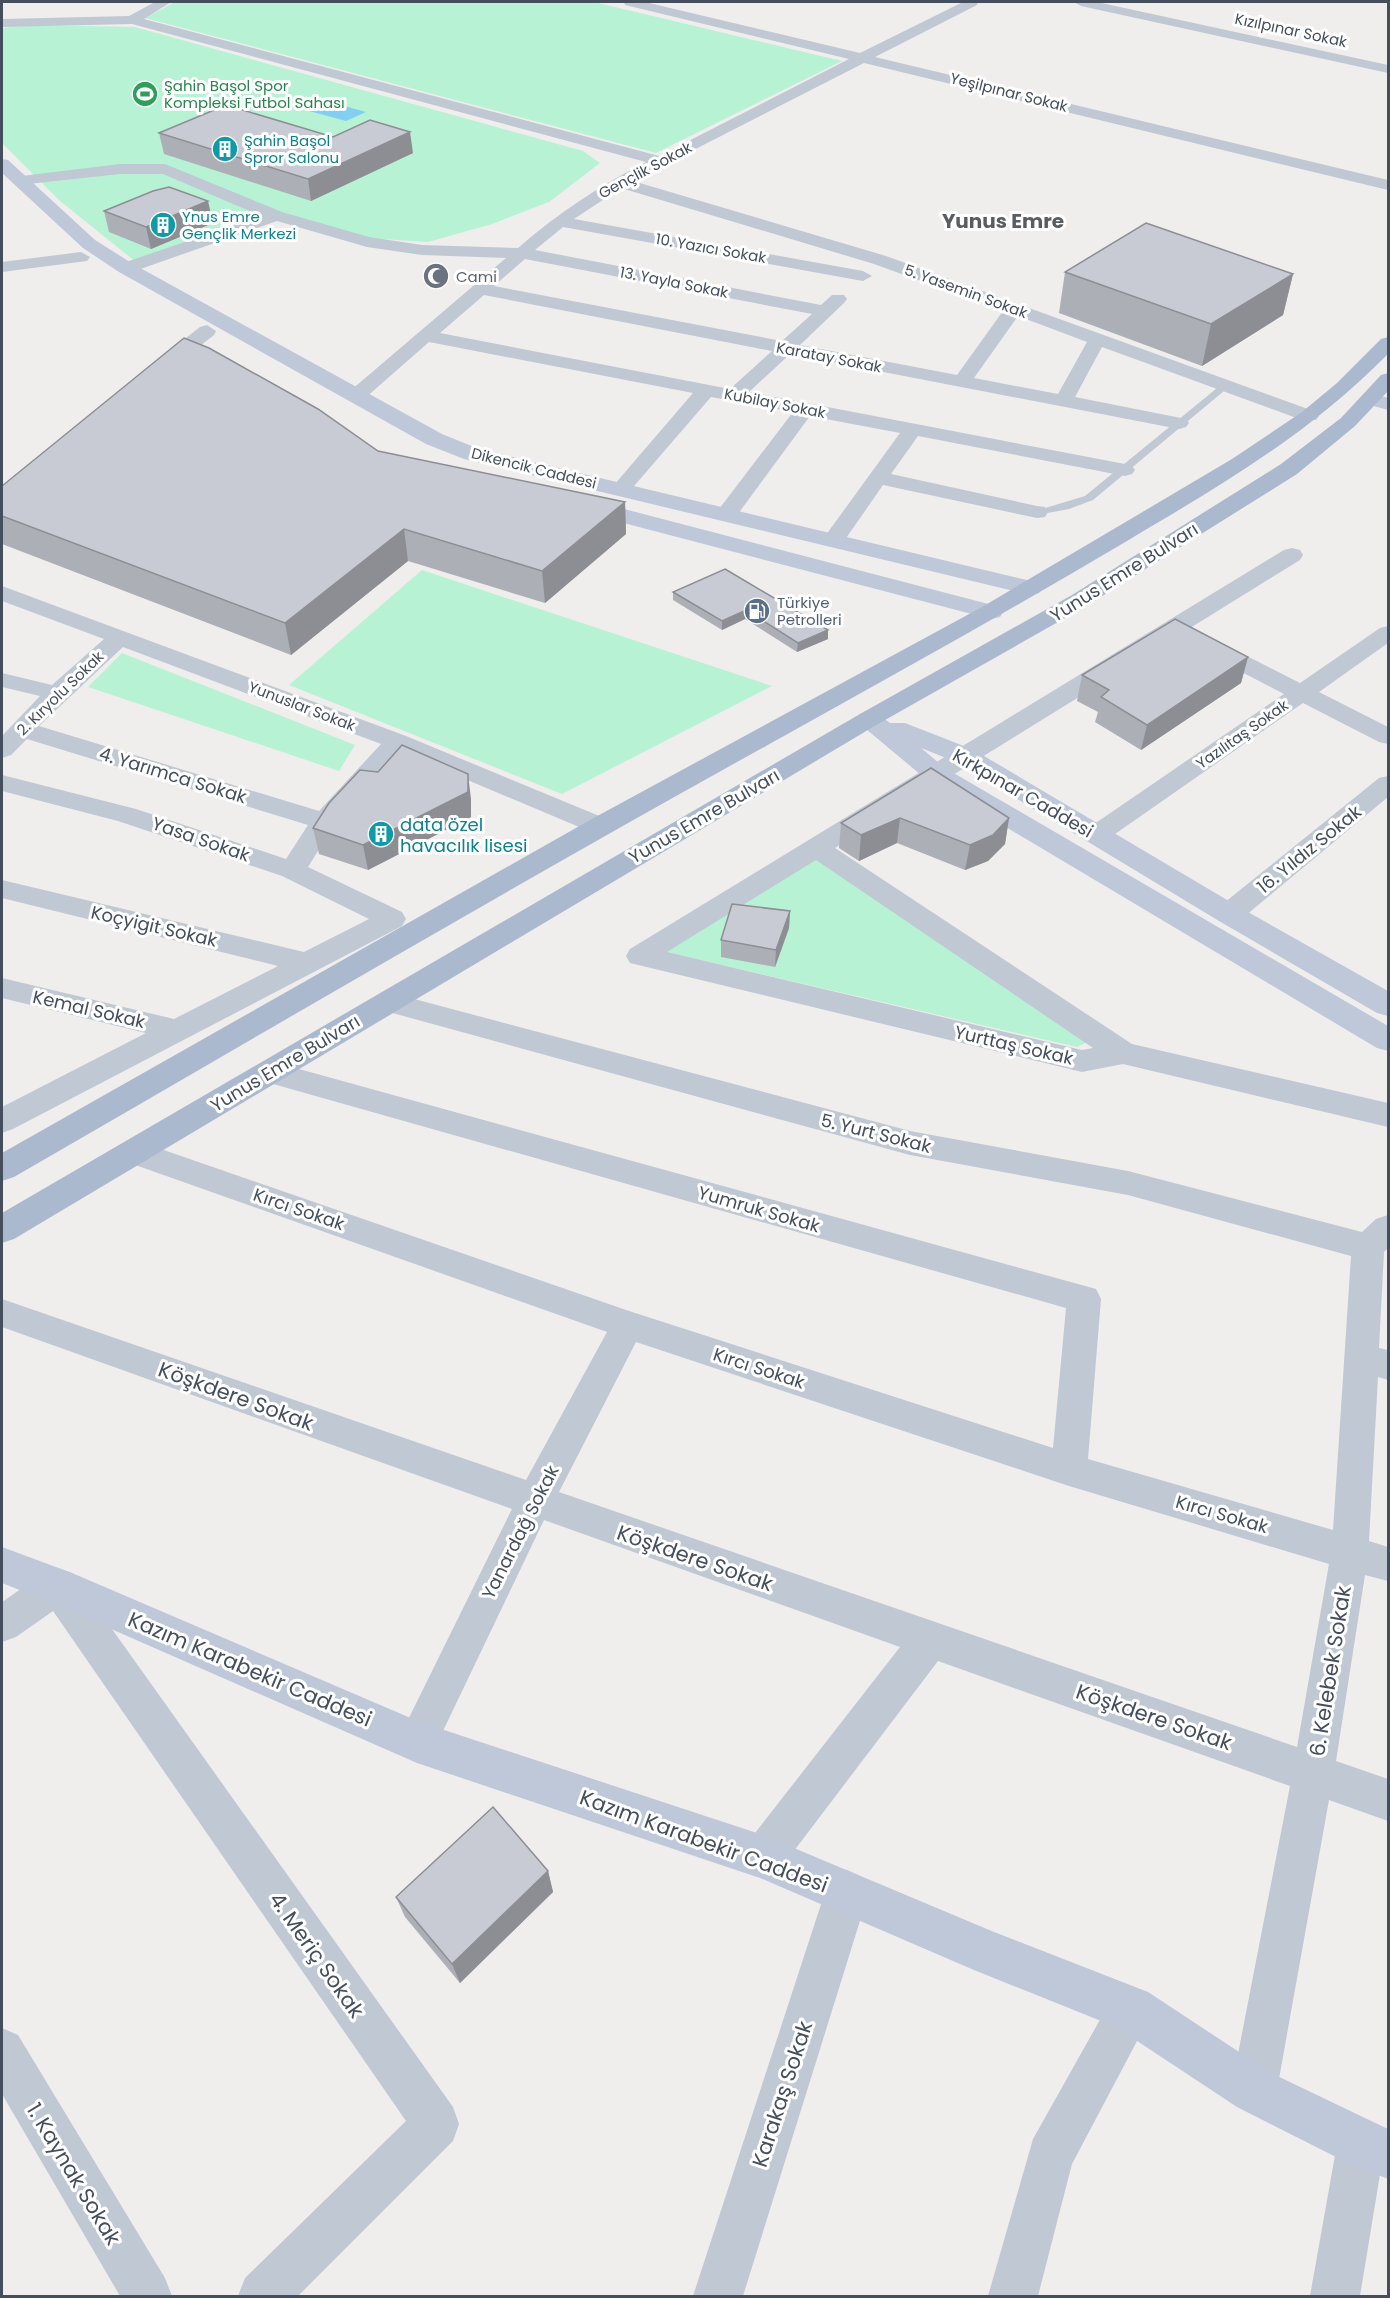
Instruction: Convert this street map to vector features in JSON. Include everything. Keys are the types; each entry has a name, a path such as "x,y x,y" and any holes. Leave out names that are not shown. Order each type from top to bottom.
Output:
{"main road":[{"name":"Dikencik Caddesi","path":"2,164 10,184 60,244 406,447"},
{"name":"Dikencik Caddesi","path":"10,184 126,268 434,439 472,454 727,513 1031,588"},
{"name":"Yunus Emre Bulvarı","path":"2,1168 600,826 991,612 1240,464 1309,416 1344,387 1389,343"},
{"name":"Yunus Emre Bulvarı","path":"2,1229 869,719 1064,610 1289,469 1348,422 1379,402 1389,379"},
{"name":"Dikencik Caddesi","path":"567,501 991,612"},
{"path":"836,698 869,719"},
{"name":"Kırkpınar Caddesi","path":"869,719 965,756 1229,914 1385,996"},
{"name":"Kırkpınar Caddesi","path":"869,719 936,774 1389,1040"},
{"name":"Kazım Karabekir Caddesi","path":"2,1565 58,1586 417,1742 763,1857 990,1954 1131,2009 1254,2090 1375,2149"}],"street":[{"path":"132,20 164,2"},
{"name":"Yeşilpınar Sokak","path":"630,2 1389,185"},
{"name":"Gençlik Sokak","path":"357,395 560,221 619,182 972,2"},
{"name":"Kızılpınar Sokak","path":"1081,2 1389,69"},
{"path":"2,23 132,20 661,160"},
{"name":"13. Yayla Sokak","path":"10,184 120,169 165,169 276,216 367,242 411,249 522,253 825,310"},
{"name":"5. Yasemin Sokak","path":"619,182 880,260 1309,416"},
{"path":"126,268 276,216"},
{"name":"10. Yazıcı Sokak","path":"560,221 863,276"},
{"path":"2,267 81,257"},
{"path":"735,395 880,260"},
{"name":"Karatay Sokak","path":"480,289 1179,423"},
{"path":"961,382 1014,309"},
{"path":"142,382 207,331"},
{"name":"Kubilay Sokak","path":"425,336 1125,470"},
{"path":"1063,402 1097,340"},
{"path":"621,489 706,390"},
{"path":"727,513 806,408"},
{"path":"834,539 914,429"},
{"path":"878,478 1037,512"},
{"path":"1124,1053 816,848 1292,555"},
{"name":"Yunuslar Sokak","path":"2,593 397,741 600,826"},
{"path":"1174,628 1389,736"},
{"name":"Yazılıtaş Sokak","path":"1096,835 1386,636"},
{"name":"2. Kıryolu Sokak","path":"2,750 57,693 120,637"},
{"path":"2,680 57,693"},
{"name":"4. Yarımca Sokak","path":"21,729 324,821"},
{"path":"292,870 324,821 397,741"},
{"name":"Yasa Sokak","path":"2,783 127,814 292,870 392,919 307,963"},
{"name":"16. Yıldız Sokak","path":"1229,914 1389,784"},
{"name":"Yurttaş Sokak","path":"816,848 640,956 1082,1061 1124,1053 1389,1115"},
{"name":"Koçyigit Sokak","path":"2,890 307,963"},
{"path":"2,1121 307,963"},
{"name":"Kemal Sokak","path":"2,988 177,1030"},
{"name":"5. Yurt Sokak","path":"388,1002 909,1143 1128,1183 1378,1237"},
{"name":"Yumruk Sokak","path":"270,1072 1084,1299 1069,1470"},
{"name":"Kırcı Sokak","path":"135,1152 628,1325 1069,1470 1389,1564"},
{"name":"6. Kelebek Sokak","path":"1254,2090 1314,1773 1350,1552 1375,1362 1378,1237"},
{"name":"Köşkdere Sokak","path":"2,1312 534,1502 1389,1800"},
{"name":"Yanardağ Sokak","path":"417,1742 534,1502 628,1325"},
{"path":"2,1624 58,1586"},
{"name":"4. Meriç Sokak","path":"58,1586 436,2124 263,2296"},
{"path":"763,1857 930,1639"},
{"name":"Karakaş Sokak","path":"718,2296 847,1892"},
{"path":"1013,2296 1050,2156 1131,2009"},
{"name":"1. Kaynak Sokak","path":"2,2051 147,2296"},
{"path":"1335,2296 1375,2149"}],"lane":[{"path":"1037,512 1065,507 1089,498 1225,386"}],"green space":[{"path":"175,2 594,2 842,61 656,153 145,18"},
{"path":"28,25 135,27 583,151 600,163 549,202 492,224 428,242 367,238 268,217 136,262 60,201 2,143 2,28"},
{"path":"422,570 772,686 562,794 289,685"},
{"path":"122,653 355,745 339,771 88,687"},
{"path":"817,858 1089,1041 1077,1047 665,952"}],"water":[{"path":"319,99 366,112 346,121 298,108"}],"building":[{"path":"226,105 333,137 370,120 410,132 308,179 159,133"},
{"path":"169,187 208,201 146,227 104,211 153,191"},
{"path":"1146,223 1293,274 1211,324 1065,272"},
{"path":"184,338 209,348 318,409 378,451 625,502 542,571 404,529 285,623 2,516 2,486"},
{"path":"725,569 828,630 798,643 746,610 722,621 673,592"},
{"path":"1175,619 1248,657 1147,725 1101,697 1109,690 1082,675"},
{"path":"402,745 468,774 468,792 363,845 313,828 329,803 360,770 378,772"},
{"path":"931,768 1009,818 993,835 970,845 900,818 861,835 841,823"},
{"path":"732,904 790,911 776,950 721,940"},
{"path":"493,1807 548,1871 452,1964 396,1897"}],"place":[{"name":"Şahin Başol Spor Kompleksi Futbol Sahası","path":"145,94"},
{"name":"Şahin Başol Spror Salonu","path":"225,149"},
{"name":"Ynus Emre Gençlik Merkezi","path":"163,225"},
{"name":"Cami","path":"436,276"},
{"name":"Türkiye Petrolleri","path":"757,611"},
{"name":"data özel havacılık lisesi","path":"381,834"}],"district":[{"name":"Yunus Emre","path":"1003,221"}]}
